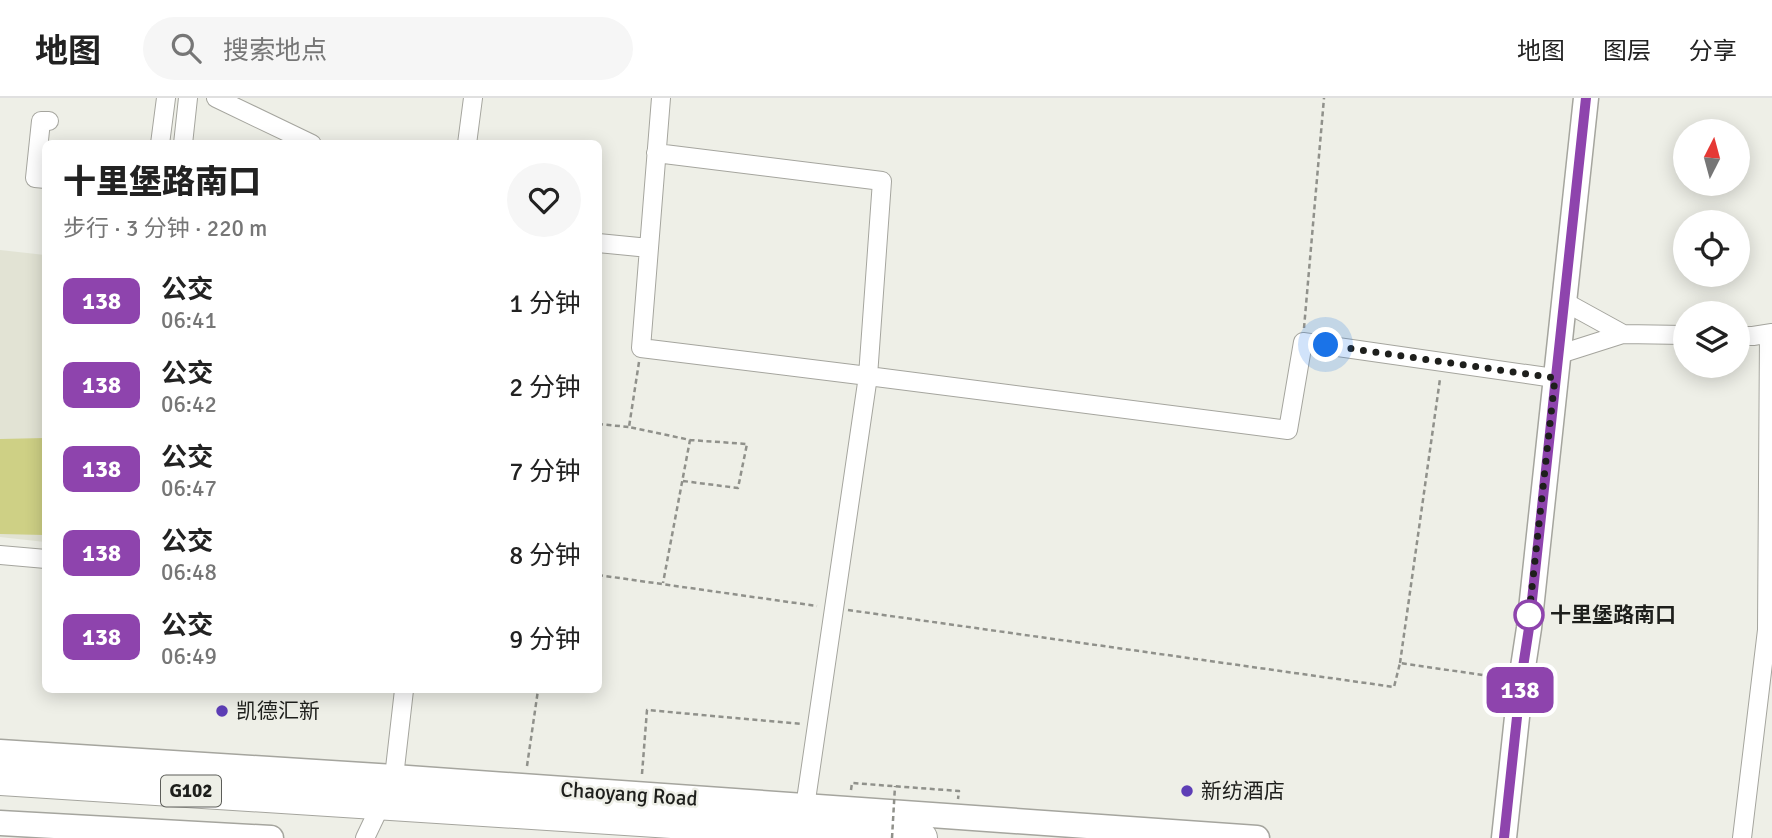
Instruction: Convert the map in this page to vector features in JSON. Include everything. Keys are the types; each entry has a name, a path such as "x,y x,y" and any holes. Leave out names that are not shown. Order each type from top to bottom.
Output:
{"highway":[{"name":"Chaoyang Road","path":"0,779 703,838"},
{"name":"Chaoyang Road","path":"0,797 378,810 921,838"}],"street":[{"path":"161,140 166,98"},
{"path":"183,140 188,98"},
{"path":"216,98 304,140"},
{"path":"467,140 472,98"},
{"path":"661,98 641,348 1288,430 1303,342 1443,362 1556,367 1623,334 1673,335"},
{"path":"1504,838 1586,98"},
{"path":"42,179 35,178 41,121 50,121"},
{"path":"656,153 882,181 868,376 805,807"},
{"path":"602,243 649,248"},
{"path":"1563,302 1623,334"},
{"path":"1742,838 1767,630 1770,333 1750,337"},
{"path":"0,555 42,559"},
{"path":"378,810 403,693"},
{"name":"Chaoyang Road","path":"0,752 378,810 524,787 1257,838"},
{"path":"0,823 271,838"}],"path":[{"path":"1303,342 1324,98"},
{"path":"629,426 641,348"},
{"path":"602,575 1394,687 1400,663 1443,362"},
{"path":"602,424 629,426 690,440 747,444 738,488 682,481"},
{"path":"663,583 690,440"},
{"path":"1400,663 1521,680"},
{"path":"524,787 538,693"},
{"path":"641,795 647,710 817,725"},
{"path":"852,783 959,791"},
{"path":"892,838 895,786"}],"shaded area":[{"path":"0,250 42,255 42,542 0,537"}],"green space":[{"path":"42,438 42,535 0,534 0,439"}],"bus line":[{"name":"138","path":"1504,838 1586,98"}],"place":[{"name":"十里堡路南口","path":"1529,615"},
{"name":"凯德汇新","path":"222,711"},
{"name":"新纺酒店","path":"1187,791"}],"route":[{"path":"1326,345 1555,378 1529,615"}]}
